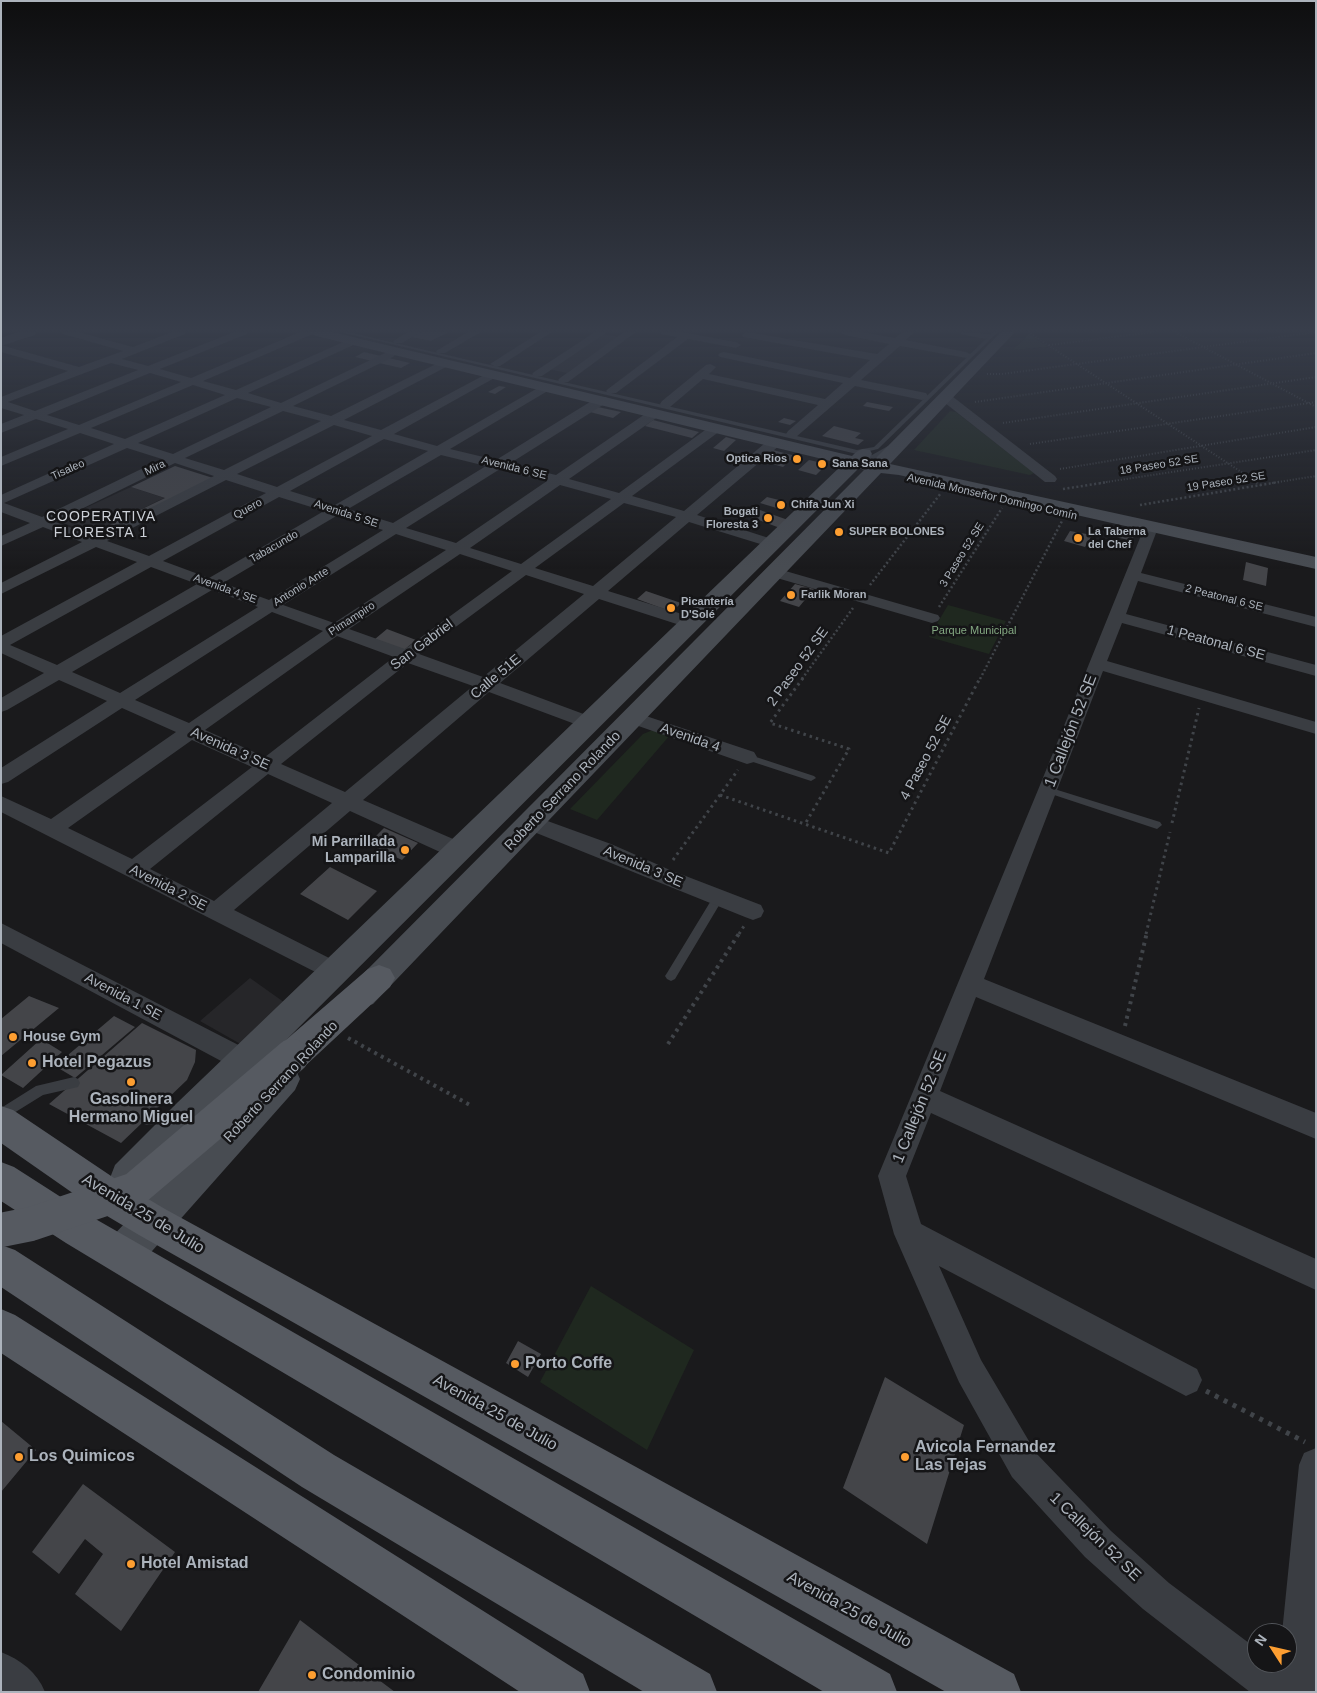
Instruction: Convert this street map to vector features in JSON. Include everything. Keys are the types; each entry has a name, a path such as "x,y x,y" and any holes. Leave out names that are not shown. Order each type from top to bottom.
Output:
{"main road":[{"path":"668,411 716,428 775,442 871,458"},
{"path":"675,411 792,434 871,458"},
{"name":"Roberto Serrano Rolando","path":"123,1254 330,1028 775,573 910,411"},
{"name":"Roberto Serrano Rolando","path":"79,1230 190,1113 692,623 770,543 871,458 935,411"},
{"name":"Avenida Monseñor Domingo Comín","path":"871,458 911,455"},
{"name":"Avenida Monseñor Domingo Comín","path":"871,458 894,475 1149,533 1316,563"},
{"name":"Avenida Monseñor Domingo Comín","path":"871,458 906,461 1187,519 1316,552"},
{"name":"Avenida Monseñor Domingo Comín","path":"871,458 899,470 1246,551 1316,570"},
{"name":"Avenida Monseñor Domingo Comín","path":"1024,480 1052,480"},
{"path":"1,1230 31,1224 135,1189 292,1056 379,978"},
{"name":"Avenida 25 de Julio","path":"1,1122 110,1197 152,1222 996,1692"},
{"path":"1,1180 79,1230 872,1692"},
{"path":"1,1264 318,1471 692,1692"},
{"path":"1,1329 564,1692"}],"street":[{"name":"Avenida 5 SE","path":"25,411 692,623"},
{"path":"1,429 46,411"},
{"path":"1,462 123,411"},
{"name":"Tisaleo","path":"1,500 199,411"},
{"name":"Mira","path":"1,542 274,411"},
{"name":"Avenida 6 SE","path":"297,411 438,450 560,480 687,516 770,543"},
{"path":"1,589 350,411"},
{"name":"Quero","path":"1,643 424,411"},
{"name":"Tabacundo","path":"1,706 505,411"},
{"name":"Antonio Ante","path":"1,777 270,606 583,411"},
{"name":"Pimampiro","path":"52,829 335,630 560,480 656,411"},
{"path":"792,434 818,411"},
{"path":"964,411 1052,480"},
{"name":"San Gabriel","path":"133,870 406,656 716,428"},
{"name":"Calle 51E","path":"216,912 775,442"},
{"name":"Avenida 4 SE","path":"1,507 590,723"},
{"name":"1 Callejón 52 SE","path":"1149,533 1048,790 892,1176 909,1234 970,1371 1024,1465 1098,1544 1156,1596 1282,1692"},
{"path":"775,573 932,618"},
{"name":"2 Peatonal 6 SE","path":"1132,575 1316,622"},
{"name":"1 Peatonal 6 SE","path":"1116,616 1316,670"},
{"name":"Avenida 3 SE","path":"1,647 459,851"},
{"path":"1097,664 1316,728"},
{"name":"Avenida 4","path":"634,718 747,757"},
{"name":"Avenida 2 SE","path":"1,803 335,972"},
{"name":"Avenida 3 SE","path":"531,824 603,850 662,876 753,911"},
{"name":"Avenida 1 SE","path":"1,932 245,1061"},
{"path":"970,984 1316,1126"},
{"path":"925,1097 1316,1275"},
{"path":"909,1234 1186,1380"},
{"path":"1296,1692 1311,1454"},
{"path":"1,1671 26,1692"}],"lane":[{"path":"667,411 871,458"},
{"path":"678,411 871,458"},
{"name":"Roberto Serrano Rolando","path":"871,458 876,448 913,411"},
{"name":"Roberto Serrano Rolando","path":"871,458 921,411"},
{"path":"747,757 811,778"},
{"path":"1048,790 1157,825"},
{"path":"671,976 719,897"},
{"path":"1,1115 23,1099 40,1090 74,1083"},
{"path":"146,1119 190,1113"}],"path":[{"path":"982,426 1083,411"},
{"path":"1149,411 1261,485"},
{"path":"1010,447 1255,411"},
{"path":"1052,480 1202,446 1316,427"},
{"name":"18 Paseo 52 SE","path":"1052,480 1229,464 1316,450"},
{"name":"19 Paseo 52 SE","path":"1140,505 1311,477 1316,478"},
{"name":"2 Paseo 52 SE","path":"805,824 849,748 770,723 861,597 946,487"},
{"name":"3 Paseo 52 SE","path":"932,618 1006,501"},
{"name":"4 Paseo 52 SE","path":"720,795 889,853 1066,514"},
{"path":"1121,1046 1202,695"},
{"path":"662,876 747,757"},
{"path":"668,1044 753,911"},
{"path":"330,1028 470,1105"},
{"path":"1186,1380 1311,1454"}],"shaded area":[{"path":"131,487 164,498 92,533 57,521"},
{"path":"250,978 288,1005 244,1046 200,1021"}],"green space":[{"path":"950,411 956,412 1034,473 1030,475 914,450"},
{"name":"Parque Municipal","path":"948,605 1006,621 989,654 929,637"},
{"path":"653,730 671,734 597,820 570,809 643,734"},
{"path":"591,1286 694,1350 647,1450 540,1382"}],"building":[{"path":"616,411 621,412 613,418 590,412"},
{"path":"784,418 796,421 790,425 778,422"},
{"path":"653,420 699,432 692,438 645,426"},
{"path":"834,426 861,433 855,438 864,440 858,445 822,436"},
{"path":"726,437 736,440 724,451 713,448"},
{"path":"773,450 803,458 799,462 790,460 783,467 762,461"},
{"path":"809,460 827,464 816,475 798,470"},
{"path":"175,466 213,478 105,535 92,533 165,498 131,487"},
{"path":"767,497 787,502 780,509 760,503"},
{"name":"Bogati Floresta 3","path":"757,509 788,520 780,528 748,516"},
{"path":"1106,529 1134,536 1132,541 1104,534"},
{"name":"La Taberna del Chef","path":"1070,531 1092,535 1085,547 1064,541"},
{"path":"1246,562 1268,568 1266,586 1243,580"},
{"path":"795,584 814,589 799,607 780,601"},
{"path":"646,591 681,603 672,612 637,599"},
{"path":"387,629 416,640 404,650 375,639"},
{"path":"384,828 418,843 402,860 368,844"},
{"path":"330,867 377,891 348,920 300,894"},
{"name":"House Gym","path":"29,996 59,1008 1,1056 1,1019"},
{"path":"114,1016 135,1027 75,1078 55,1066"},
{"name":"Gasolinera Hermano Miguel","path":"142,1023 196,1050 195,1062 187,1080 121,1143 49,1104"},
{"name":"Hotel Pegazus","path":"41,1039 62,1052 23,1088 1,1075"},
{"path":"518,1341 541,1354 528,1377 506,1363"},
{"name":"Avicola Fernandez Las Tejas","path":"885,1377 964,1425 927,1544 843,1488"},
{"path":"1,1421 36,1450 1,1492"},
{"name":"Hotel Amistad","path":"83,1484 175,1552 121,1631 75,1594 103,1554 85,1539 59,1574 32,1552"},
{"path":"300,1620 363,1668 395,1692 258,1692"}],"place":[{"name":"Optica Rios","path":"797,459"},
{"name":"Sana Sana","path":"822,464"},
{"name":"Chifa Jun Xi","path":"781,505"},
{"name":"Bogati Floresta 3","path":"768,518"},
{"name":"SUPER BOLONES","path":"839,532"},
{"name":"La Taberna del Chef","path":"1078,538"},
{"name":"Farlik Moran","path":"791,595"},
{"name":"Picantería D'Solé","path":"671,608"},
{"name":"Mi Parrillada Lamparilla","path":"405,850"},
{"name":"House Gym","path":"13,1037"},
{"name":"Hotel Pegazus","path":"32,1063"},
{"name":"Gasolinera Hermano Miguel","path":"131,1082"},
{"name":"Porto Coffe","path":"515,1364"},
{"name":"Los Quimicos","path":"19,1457"},
{"name":"Avicola Fernandez Las Tejas","path":"905,1457"},
{"name":"Hotel Amistad","path":"131,1564"},
{"name":"Condominio","path":"312,1675"}],"district":[{"name":"COOPERATIVA FLORESTA 1","path":"101,526"}]}
